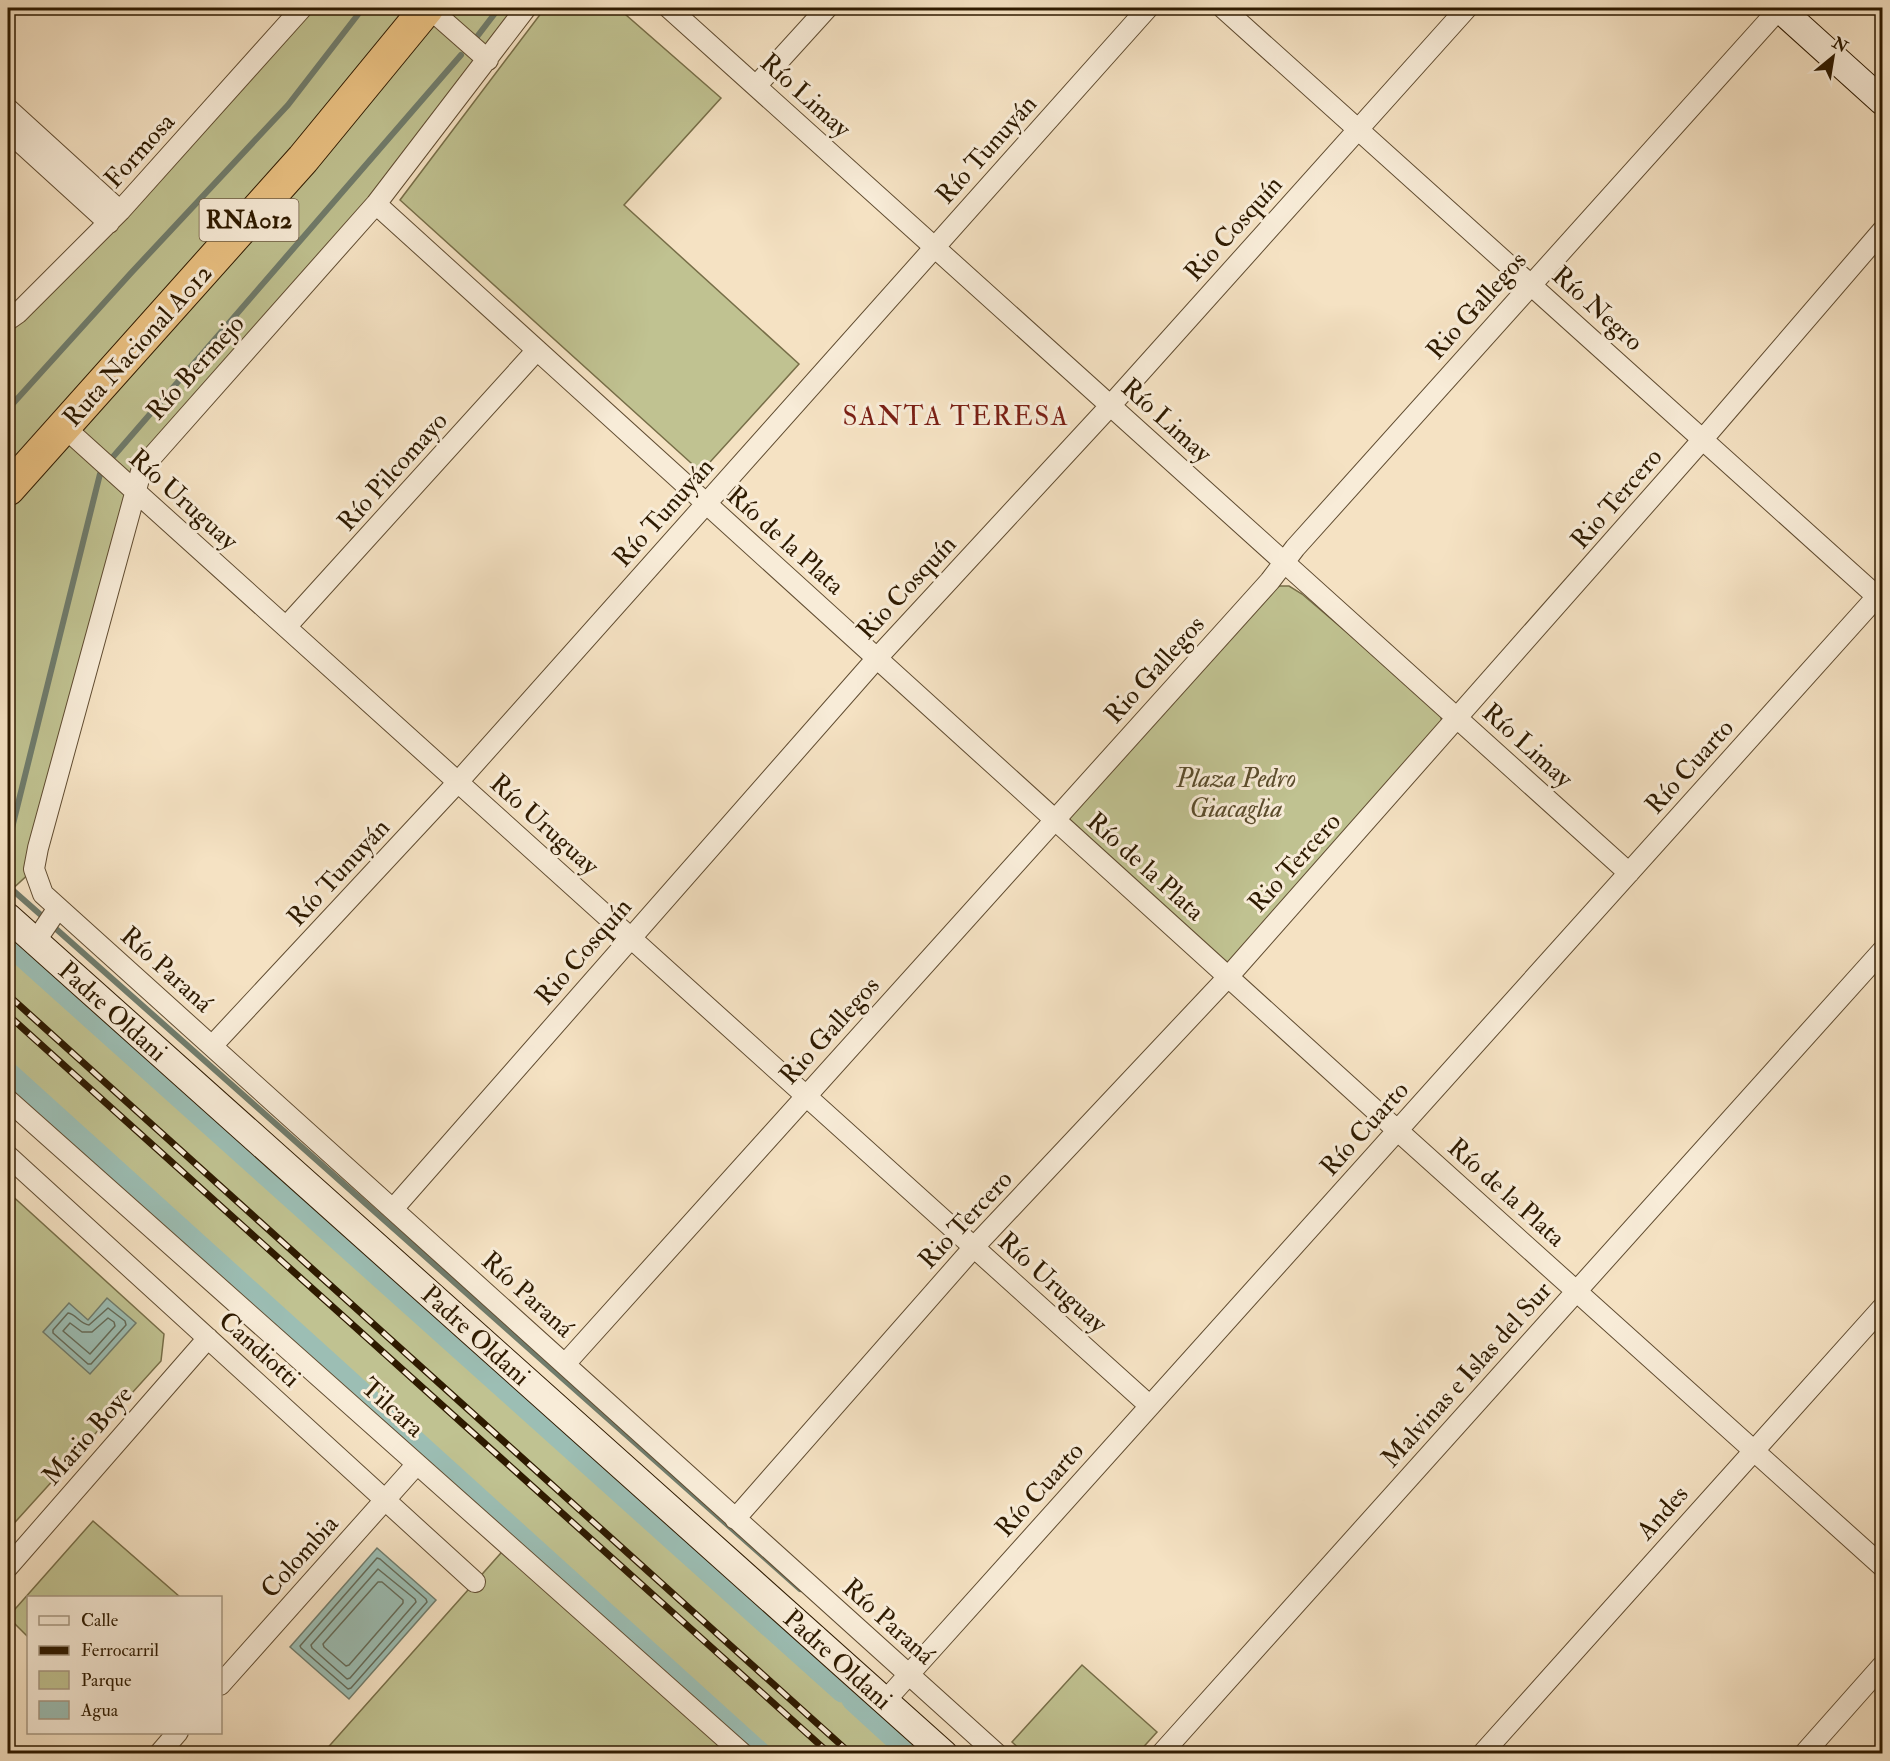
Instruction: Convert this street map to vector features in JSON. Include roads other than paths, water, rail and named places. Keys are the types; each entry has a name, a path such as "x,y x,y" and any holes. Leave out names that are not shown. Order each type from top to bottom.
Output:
{"highway":[{"name":"Ruta Nacional A012","path":"8,489 303,159 428,8"}],"main road":[{"path":"1780,8 1882,101"},
{"name":"Padre Oldani","path":"8,917 944,1754"}],"street":[{"name":"Formosa","path":"8,320 18,313 115,217 302,8"},
{"path":"428,8 488,60"},
{"name":"Río Bermejo","path":"34,869 142,468 376,204 526,8"},
{"name":"Río Limay","path":"669,8 1629,873"},
{"path":"756,86 827,8"},
{"name":"Río Tunuyán","path":"212,1046 458,782 1148,8"},
{"name":"Río Negro","path":"1223,8 1881,596"},
{"name":"Rio Cosquín","path":"393,1209 877,658 1110,406 1467,8"},
{"name":"Rio Gallegos","path":"565,1364 1270,581 1284,562 1780,8"},
{"path":"8,109 115,217"},
{"path":"8,131 115,217"},
{"name":"Río de la Plata","path":"376,204 1228,977 1882,1566"},
{"name":"Rio Tercero","path":"735,1519 974,1247 1228,977 1703,439 1882,231"},
{"name":"Río Pilcomayo","path":"286,627 537,350"},
{"name":"Río Uruguay","path":"64,427 1150,1406"},
{"name":"Río Cuarto","path":"885,1701 1881,596"},
{"name":"Río Paraná","path":"34,869 43,894 58,908 997,1754"},
{"path":"35,942 58,908"},
{"name":"Malvinas e Islas del Sur","path":"1161,1754 1882,951"},
{"name":"Tilcara","path":"11,1109 417,1464 743,1754"},
{"name":"Candiotti","path":"8,1156 475,1582"},
{"name":"Andes","path":"1482,1754 1882,1308"},
{"name":"Mario Boye","path":"8,1568 208,1338"},
{"name":"Colombia","path":"222,1683 417,1464"},
{"path":"1804,1754 1882,1666"},
{"path":"159,1754 176,1734"}],"water":[{"path":"107,1298 136,1323 90,1374 43,1332 69,1303 88,1320"},
{"path":"377,1548 436,1600 349,1699 290,1647"}],"waterway":[{"path":"8,409 288,105 363,8"},
{"path":"476,38 499,8"},
{"path":"112,458 461,55"},
{"path":"8,844 100,474"},
{"path":"8,886 42,916"},
{"path":"55,928 800,1589"},
{"path":"8,944 842,1692"},
{"path":"8,1072 762,1754"},
{"path":"852,1700 911,1754"}],"railway":[{"path":"8,995 851,1754"},
{"path":"8,1015 830,1754"}],"district":[{"name":"SANTA TERESA","path":"956,416"}],"park label":[{"name":"Plaza Pedro Giacaglia","path":"1236,793"}]}
